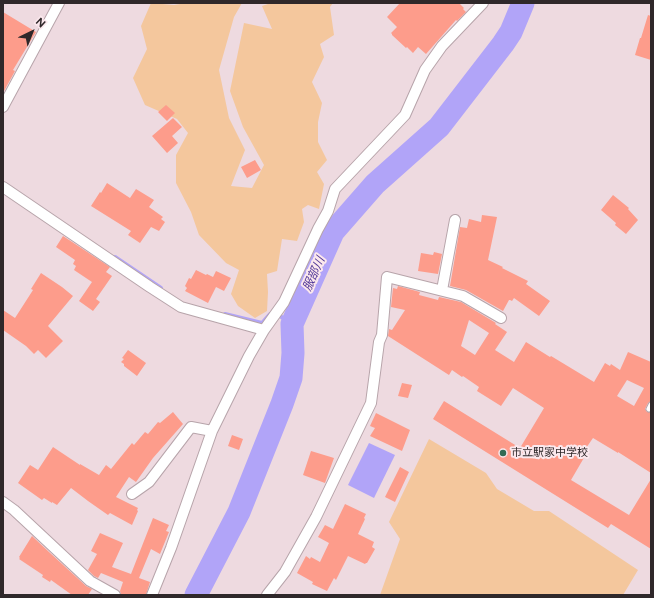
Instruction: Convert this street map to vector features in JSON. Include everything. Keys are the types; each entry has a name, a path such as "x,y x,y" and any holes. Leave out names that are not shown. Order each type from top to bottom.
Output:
{"street":[{"path":"3,107 59,3"},
{"path":"152,595 171,548 212,430 249,356 264,330 284,302 328,211 335,190 405,115 425,70 442,46 483,3"},
{"path":"3,188 181,307 264,330"},
{"path":"442,290 455,220"},
{"path":"267,595 285,572 316,517 371,403 379,342 382,335 386,277 463,296 501,318"},
{"path":"132,494 149,482 191,427 212,430"},
{"path":"3,502 14,510 90,581 115,595"}],"shaded area":[{"path":"151,3 174,5 186,3 242,3 234,17 219,70 229,118 245,150 231,186 252,188 264,165 243,127 230,91 244,23 272,29 262,6 271,3 333,3 330,7 334,35 320,44 324,57 312,82 322,103 318,122 318,142 327,160 317,172 324,184 319,209 308,205 302,209 304,222 297,241 282,239 277,271 267,274 267,311 255,318 238,306 231,294 239,270 226,263 199,235 191,212 176,183 176,155 188,133 177,119 145,105 133,78 147,49 141,26"},
{"path":"429,439 486,473 497,489 534,511 549,511 638,570 623,595 380,595 400,539 389,522"},
{"path":"369,443 395,455 374,498 348,485"}],"building":[{"path":"400,3 459,3 466,12 457,21 456,20 426,54 418,47 413,53 391,33 397,27 387,17"},
{"path":"3,12 36,32 13,70 15,71 3,93"},
{"path":"648,15 651,16 651,60 635,55"},
{"path":"166,105 175,113 167,121 158,112"},
{"path":"173,118 182,127 172,136 178,143 167,153 152,136"},
{"path":"255,160 261,170 247,178 241,167"},
{"path":"107,183 130,198 136,189 154,200 149,207 163,217 161,219 165,222 159,231 151,227 140,243 128,235 131,231 91,206"},
{"path":"613,195 629,208 628,209 638,220 626,234 601,210"},
{"path":"482,215 497,217 488,260 528,281 526,284 550,301 539,316 514,298 512,301 509,300 503,311 466,290 450,286 460,227 467,228 469,219 481,222"},
{"path":"63,236 110,267 106,272 112,276 96,299 100,302 93,311 79,301 92,282 74,270 76,266 73,264 75,260 56,247"},
{"path":"434,252 442,254 438,274 418,271 421,253 433,255"},
{"path":"196,270 213,277 216,271 231,278 224,291 216,287 208,303 185,291 187,288 185,286 189,278 191,279"},
{"path":"41,273 73,296 48,326 63,341 46,358 38,350 34,354 26,346 3,330 3,310 15,318 33,290 31,289"},
{"path":"398,286 420,292 419,295 438,300 439,297 461,302 496,323 495,324 507,332 495,350 514,362 526,342 594,382 605,363 610,366 611,364 620,370 628,352 651,362 651,401 645,409 647,412 651,412 651,473 593,438 582,454 585,456 571,480 629,515 651,479 651,549 611,524 608,528 433,419 444,401 520,448 544,408 513,388 501,406 477,391 479,387 463,376 462,377 452,370 449,375 388,336 389,329 392,330 405,310 391,307 393,288 397,289","holes":["469,320 489,333 475,355 461,346","627,380 644,388 634,406 617,396"]},
{"path":"128,350 146,363 137,376 121,362"},
{"path":"402,383 412,385 408,398 398,396"},
{"path":"173,412 183,424 153,458 136,482 129,477 116,497 138,508 132,525 110,513 108,515 71,488 57,505 44,498 42,500 18,483 30,465 38,470 53,447 80,465 99,475 106,465 111,469 132,443 134,445 145,432 148,434 158,422 160,423"},
{"path":"376,413 410,430 402,451 370,436 375,428 370,426"},
{"path":"232,435 243,439 239,450 228,446"},
{"path":"311,451 334,458 325,483 303,475"},
{"path":"400,467 409,472 395,502 385,497"},
{"path":"345,504 366,514 358,534 374,542 372,547 375,549 365,564 348,556 336,580 334,578 327,591 312,584 313,582 297,573 306,556 320,562 329,543 318,537 325,525 333,529"},
{"path":"153,518 169,525 166,531 169,532 160,554 151,549 139,578 150,582 146,595 121,595 120,591 123,582 101,573 98,578 88,570 97,554 91,551 100,533 123,543 112,567 131,574"},
{"path":"32,536 86,586 92,589 88,595 72,595 51,580 50,582 42,577 43,575 19,559"}],"waterway":[{"name":"服部川","path":"196,595 239,512 282,404 291,378 293,353 292,324 333,232 375,184 439,127 503,44 511,32 523,3"},
{"path":"115,257 161,288"},
{"path":"225,314 262,323 270,314"},
{"path":"277,314 292,324"}],"place":[{"name":"市立駅家中学校","path":"503,453"}]}
